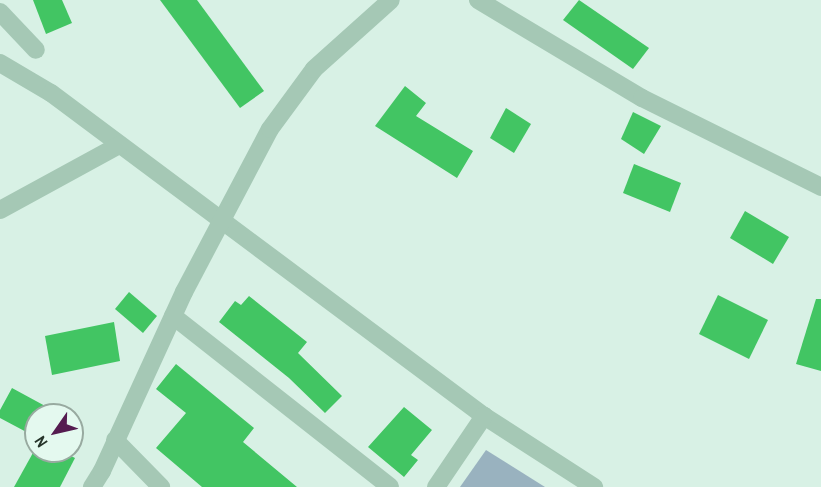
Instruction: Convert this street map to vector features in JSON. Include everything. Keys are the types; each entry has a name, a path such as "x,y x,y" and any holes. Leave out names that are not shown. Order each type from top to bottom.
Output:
{"street":[{"path":"92,487 102,471 172,316 221,221 240,191 270,129 314,69 390,0"},
{"path":"478,0 642,98 821,187"},
{"path":"0,12 36,50"},
{"path":"0,63 51,93 484,416 594,487"},
{"path":"0,210 119,145"},
{"path":"172,316 390,487"},
{"path":"436,487 484,416"},
{"path":"115,440 161,487"}],"shaded area":[{"path":"486,450 545,487 460,487"}],"building":[{"path":"33,0 62,0 72,23 46,34"},
{"path":"160,0 197,0 264,91 240,108"},
{"path":"579,0 649,48 633,69 563,20"},
{"path":"405,86 426,103 416,116 473,151 457,178 375,126"},
{"path":"506,108 531,124 514,153 490,138"},
{"path":"633,112 661,126 644,154 621,139"},
{"path":"634,164 681,183 670,212 623,193"},
{"path":"745,211 789,237 773,264 730,238"},
{"path":"129,292 157,316 143,333 115,309"},
{"path":"718,295 768,320 749,359 699,334"},
{"path":"249,296 307,342 298,353 342,396 325,413 289,378 219,322 235,301 241,305"},
{"path":"816,299 821,299 821,371 796,364"},
{"path":"114,322 120,361 52,375 45,336"},
{"path":"176,364 254,428 243,442 297,487 202,487 156,448 186,413 156,389"},
{"path":"12,388 40,403 24,403 24,431 0,418 0,410"},
{"path":"404,407 432,430 411,455 418,460 404,477 368,447"},
{"path":"27,463 72,463 60,487 14,487"}]}
